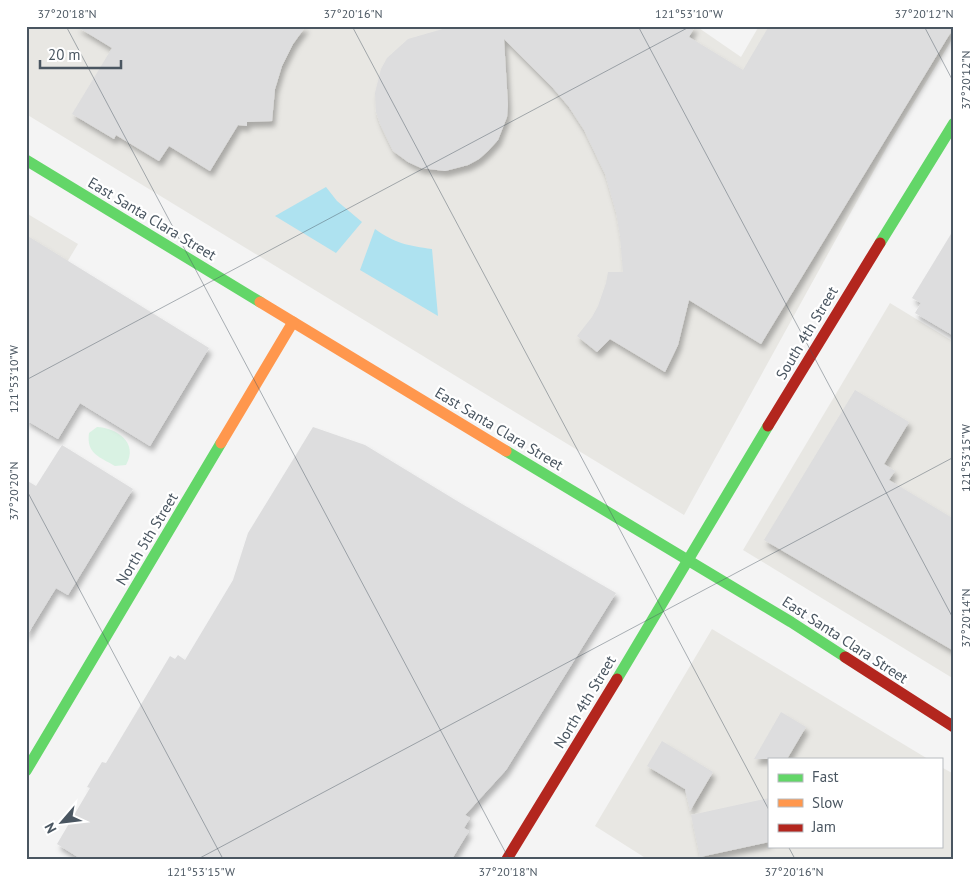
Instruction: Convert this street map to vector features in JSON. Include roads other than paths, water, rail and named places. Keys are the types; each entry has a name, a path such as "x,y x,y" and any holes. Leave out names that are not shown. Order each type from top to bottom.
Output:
{"main road":[{"name":"South 4th Street","path":"688,561 954,123"},
{"name":"East Santa Clara Street","path":"26,160 791,622 954,727"},
{"name":"North 5th Street","path":"26,771 293,322"},
{"name":"North 4th Street","path":"507,859 688,561"}],"water":[{"path":"326,187 337,201 362,222 336,253 275,216"},
{"path":"375,229 389,238 402,243 432,249 438,316 360,270"}]}
